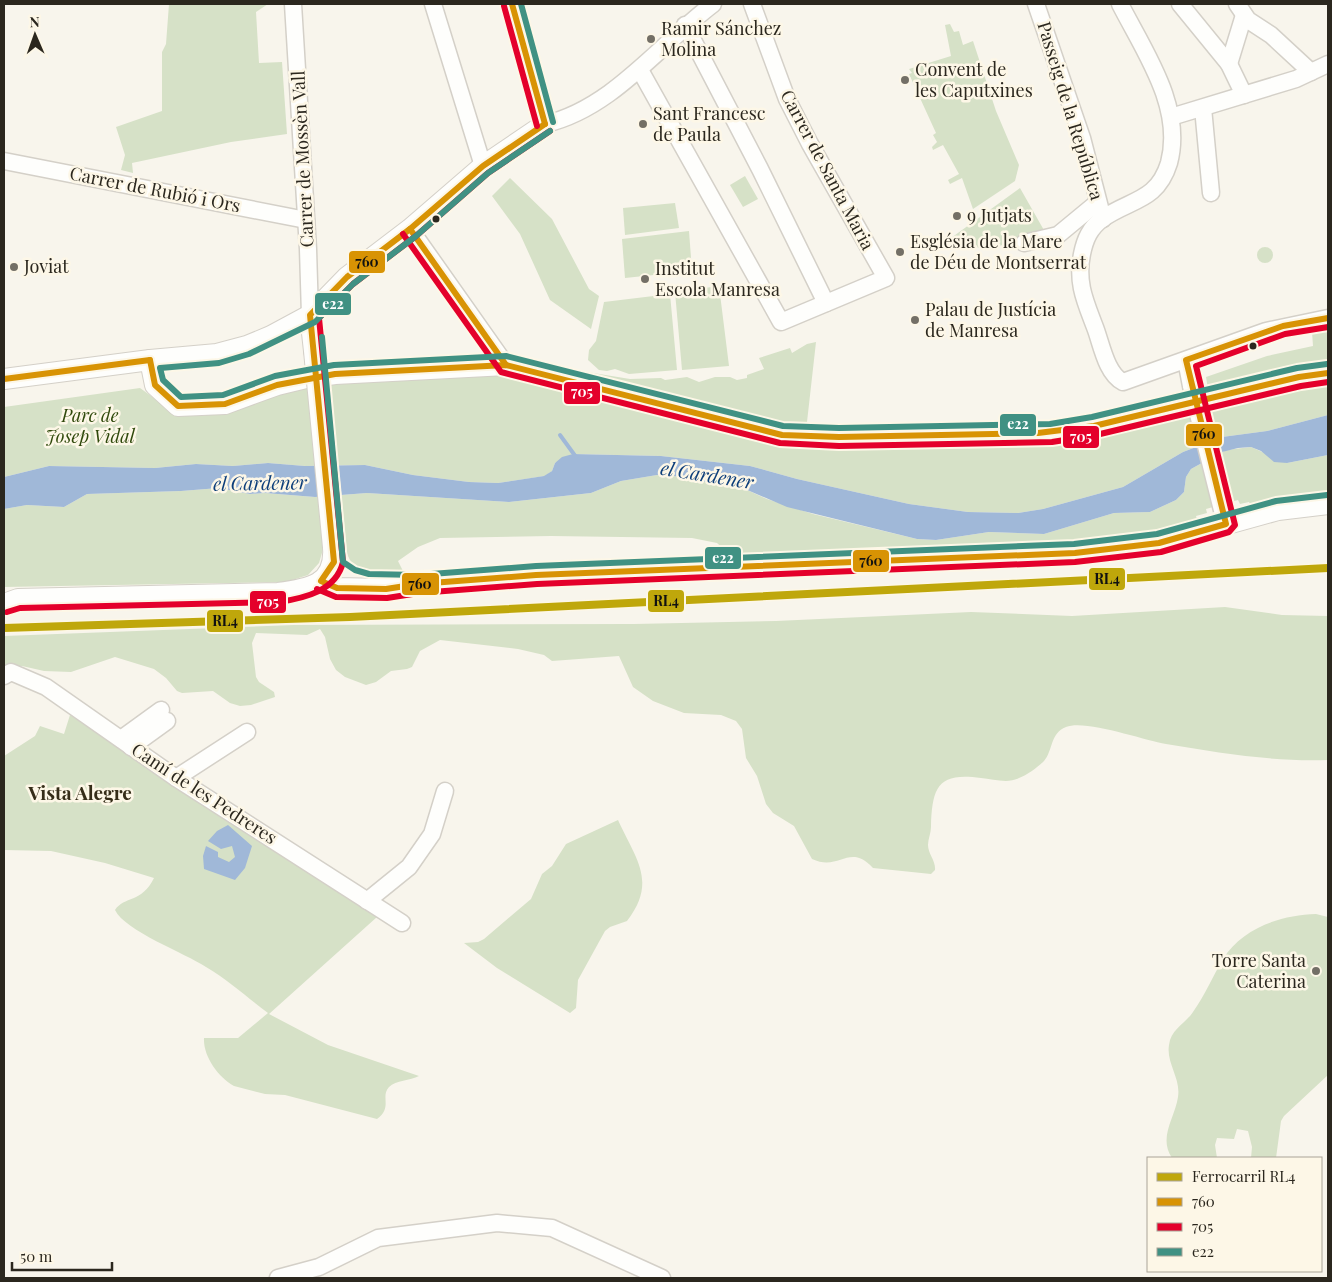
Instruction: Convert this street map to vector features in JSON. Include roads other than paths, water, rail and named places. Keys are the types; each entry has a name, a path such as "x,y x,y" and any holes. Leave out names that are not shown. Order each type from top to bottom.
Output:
{"street":[{"name":"Carrer de Mossèn Vall","path":"293,4 310,315"},
{"path":"433,4 483,166"},
{"path":"512,4 544,124"},
{"path":"4,379 150,360 217,354 246,346 310,315 346,277 410,229 483,166 544,124 558,121 592,103 640,70 685,25 713,4"},
{"name":"Carrer de Santa Maria","path":"752,4 787,99 807,139 886,278 826,303"},
{"name":"Passeig de la República","path":"1036,4 1082,138 1102,219"},
{"path":"1120,4 1159,80 1171,117 1172,142 1168,163 1159,186 1129,206 1102,219 1088,234 1082,254 1079,272 1082,292 1110,370 1123,382 1282,326 1328,318"},
{"path":"1180,4 1229,64 1244,95"},
{"path":"1229,64 1241,10 1311,72"},
{"path":"640,70 781,322 826,303 758,164 685,25"},
{"path":"1171,117 1244,95 1311,72 1328,64"},
{"path":"1203,108 1211,193"},
{"name":"Carrer de Rubió i Ors","path":"4,161 306,220"},
{"path":"1024,243 1058,235 1098,202"},
{"path":"410,229 506,365"},
{"path":"310,315 329,565 337,588 386,589 418,584 536,575 1075,553 1158,543 1224,517 1328,504"},
{"path":"150,360 155,386 178,406 225,404 306,378 335,374 506,365 782,435 839,437 1051,433 1094,426 1299,377 1328,373"},
{"path":"1186,360 1224,517"},
{"path":"11,601 303,590 329,565"},
{"name":"Camí de les Pedreres","path":"4,676 11,672 40,683 176,778 402,923"},
{"path":"126,743 164,716"},
{"path":"176,778 247,732"},
{"path":"367,901 410,867 432,834 445,791"},
{"path":"278,1278 319,1267 378,1238 497,1223 552,1228 662,1278"}],"water":[{"name":"el Cardener","path":"1328,415 1328,455 1287,463 1274,462 1261,451 1251,447 1222,452 1191,469 1186,477 1184,492 1176,500 1150,512 1114,513 1044,534 989,532 936,540 917,539 787,507 745,489 663,474 621,481 591,493 509,502 367,493 315,497 265,493 250,494 219,488 87,494 64,507 27,505 4,509 4,477 49,466 155,468 196,464 233,466 268,463 305,466 365,465 413,475 469,482 498,483 544,476 552,471 555,463 562,457 573,454 661,456 750,466 797,479 909,504 968,512 1018,513 1043,509 1123,487 1183,452 1222,437 1267,431"},
{"path":"228,825 252,846 245,868 235,880 204,869 203,856 206,846 218,852 218,857 229,862 235,857 232,846 221,849 208,841 217,831"}],"waterway":[{"path":"560,435 576,457"}],"rail line":[{"name":"RL4","path":"4,628 350,617 1328,568"}],"place":[{"name":"Ramir Sánchez Molina","path":"651,39"},
{"name":"Convent de les Caputxines","path":"905,80"},
{"name":"Sant Francesc de Paula","path":"643,124"},
{"name":"9 Jutjats","path":"957,216"},
{"name":"Església de la Mare de Déu de Montserrat","path":"900,252"},
{"name":"Joviat","path":"14,267"},
{"name":"Institut Escola Manresa","path":"645,279"},
{"name":"Palau de Justícia de Manresa","path":"915,320"},
{"name":"Torre Santa Caterina","path":"1316,971"}],"district":[{"name":"Vista Alegre","path":"80,793"}],"park label":[{"name":"Parc de Josep Vidal","path":"90,426"}]}
